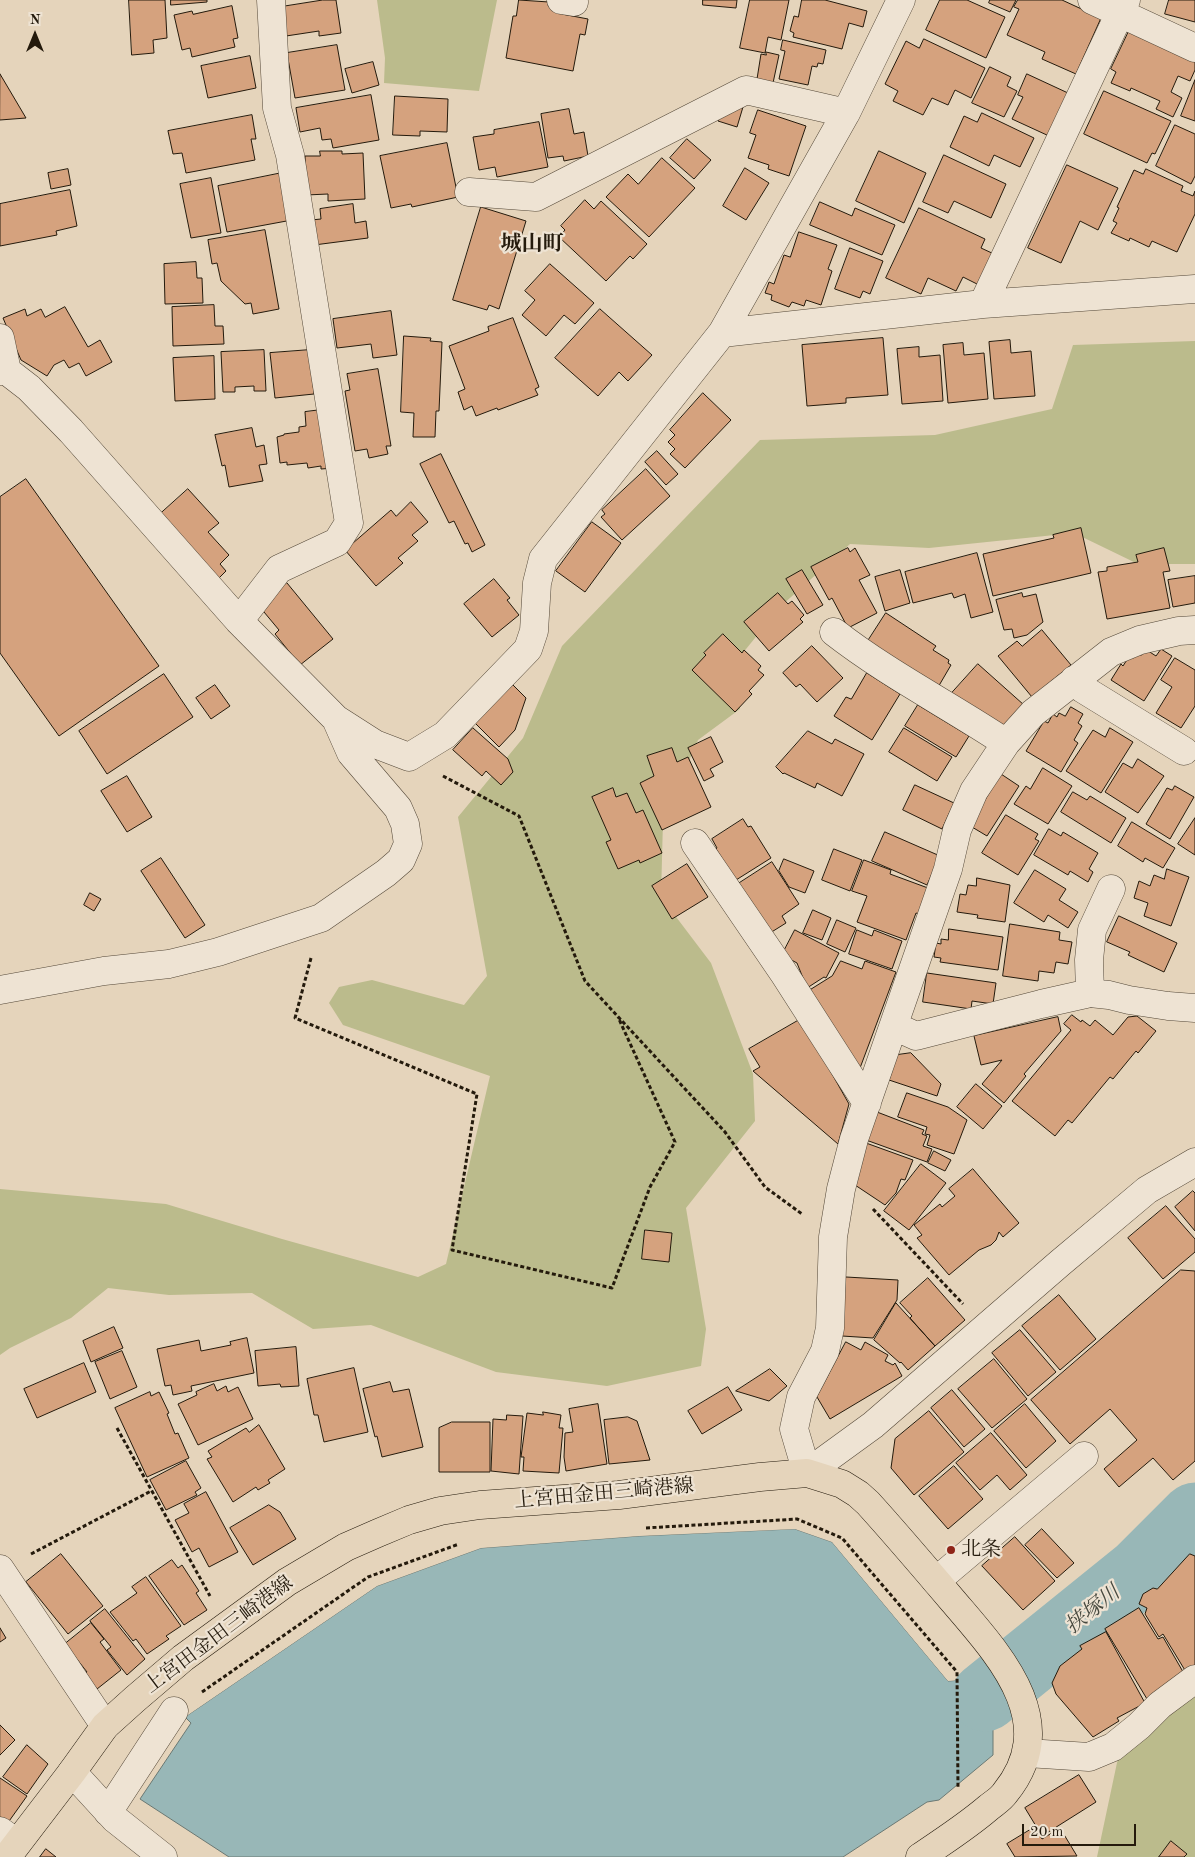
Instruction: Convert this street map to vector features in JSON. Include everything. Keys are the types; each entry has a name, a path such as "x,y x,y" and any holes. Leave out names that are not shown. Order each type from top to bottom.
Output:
{"main road":[{"name":"上宮田金田三崎港線","path":"8,1843 72,1772 105,1726 183,1658 287,1582 346,1547 409,1520 440,1511 480,1505 619,1495 806,1473 842,1484 868,1503 997,1652 1014,1682 1025,1712 1029,1740 1027,1753 1022,1766 1005,1793 973,1821 920,1857"}],"street":[{"path":"239,621 279,569 337,542 349,523 290,155 277,108 271,0"},
{"path":"0,338 4,371 29,388 71,431 239,621 336,720 375,744 409,757 445,735 528,649 534,631 537,583 543,559 722,332 846,114 901,0"},
{"path":"1092,0 1123,7 1195,48"},
{"path":"983,304 1123,7"},
{"path":"470,192 536,197 746,90 846,114"},
{"path":"722,332 983,304 1195,289"},
{"path":"1195,630 1179,631 1140,640 1112,652 1033,712 1006,744 974,792 958,830 948,869 854,1139 841,1188 833,1237 830,1328 825,1351 801,1397 794,1429 806,1473 858,1437 1147,1190 1195,1162"},
{"path":"834,632 864,656 1006,744"},
{"path":"1074,680 1083,689 1184,751"},
{"path":"0,990 104,971 169,964 218,952 321,918 386,873 400,860 408,844 405,824 398,808 351,753 336,720"},
{"path":"694,843 783,972 867,1103"},
{"path":"1090,994 1089,960 1092,930 1111,889"},
{"path":"894,1026 916,1036 1042,1004 1090,994 1190,1007"},
{"path":"936,1581 1084,1456"},
{"path":"1,1569 105,1726"},
{"path":"1027,1753 1089,1757 1113,1747 1139,1726 1160,1705 1195,1679"},
{"path":"108,1812 174,1711"},
{"path":"72,1772 108,1812 163,1857"}],"path":[{"path":"409,757 519,816 585,982 725,1132 765,1187 833,1237"},
{"path":"321,918 295,1018 477,1094 452,1250 612,1288 650,1187 675,1142 618,1018"},
{"path":"841,1188 874,1210 986,1327"},
{"path":"117,1428 227,1627"},
{"path":"1,1569 152,1491"},
{"path":"640,1528 797,1519 842,1538 958,1672 958,1792"},
{"path":"174,1711 368,1577 461,1544"},
{"path":"878,1580 882,1576"},
{"path":"925,1635 930,1631"}],"green space":[{"path":"377,0 497,0 479,91 384,83 385,58"},
{"path":"1195,341 1195,564 1138,564 1074,533 929,548 850,544 781,606 742,654 740,709 698,740 663,820 661,897 711,963 753,1074 755,1121 686,1208 706,1329 701,1366 607,1386 496,1372 371,1325 313,1329 252,1293 169,1295 108,1288 71,1318 10,1348 0,1355 0,1189 166,1204 418,1277 446,1264 490,1076 343,1025 329,1003 339,987 372,980 464,1005 487,976 458,817 523,738 562,646 760,440 935,435 1052,409 1073,345"},
{"path":"1195,1693 1195,1857 1097,1857 1118,1758"}],"water":[{"path":"795,1529 832,1542 948,1681 976,1679 985,1697 993,1726 993,1755 939,1800 927,1802 843,1857 229,1857 140,1799 191,1723 185,1717 377,1586 481,1548 639,1536"}],"pier":[{"path":"795,1526 834,1540 949,1678 975,1677 976,1679 948,1681 832,1542 795,1529 639,1536 481,1548 377,1586 185,1717 183,1715 376,1583 481,1546 639,1533"}],"building":[{"path":"129,0 165,0 167,38 153,40 154,53 132,55"},
{"path":"171,0 207,0 207,2 171,5"},
{"path":"323,0 336,0 341,33 319,36 319,31 286,36 281,7"},
{"path":"519,0 564,3 562,14 588,19 585,35 580,34 573,71 506,58 513,16 516,16"},
{"path":"703,0 737,0 736,8 703,5"},
{"path":"750,0 789,0 781,40 768,37 765,53 740,48"},
{"path":"802,0 825,0 867,11 863,27 849,23 842,49 793,37 794,33 790,31 794,16 798,17"},
{"path":"940,0 967,0 1005,17 986,58 926,30"},
{"path":"990,0 1016,0 1010,12 989,3"},
{"path":"1018,0 1062,0 1101,18 1076,74 1042,59 1045,52 1007,35 1019,9 1014,7"},
{"path":"1169,0 1195,0 1195,22 1165,14"},
{"path":"232,6 238,38 233,39 235,47 192,57 190,48 182,50 174,15 192,11 193,14"},
{"path":"1130,29 1195,59 1195,70 1190,81 1178,76 1171,92 1182,98 1173,117 1156,109 1160,101 1131,88 1130,91 1111,83 1116,72 1111,69"},
{"path":"924,39 985,68 971,98 955,90 948,105 932,98 923,115 893,101 898,91 885,84 906,41 919,48"},
{"path":"783,40 826,50 823,64 818,63 817,67 812,66 808,85 779,79 785,51 781,50"},
{"path":"337,45 345,90 295,98 287,53"},
{"path":"766,52 779,55 773,83 757,79 761,54 766,55"},
{"path":"250,56 256,88 208,98 201,66"},
{"path":"373,62 379,85 352,93 345,69"},
{"path":"990,67 1011,77 1007,86 1017,91 1004,117 972,103"},
{"path":"0,74 26,118 0,120"},
{"path":"1027,74 1068,93 1049,136 1012,119 1023,97 1018,95"},
{"path":"1195,80 1195,121 1181,116"},
{"path":"1104,91 1171,121 1155,154 1152,153 1147,163 1084,134"},
{"path":"371,95 379,140 333,148 331,139 322,140 320,128 300,132 296,108"},
{"path":"395,96 448,99 447,132 420,131 420,136 393,135"},
{"path":"743,107 737,127 718,121 722,110"},
{"path":"569,109 574,134 584,132 588,156 564,161 563,156 548,158 541,114"},
{"path":"758,110 806,126 789,176 768,169 769,165 748,158 756,135 750,133"},
{"path":"982,113 1034,138 1020,167 994,155 989,166 950,147 964,116 977,122"},
{"path":"252,115 256,139 251,139 255,160 186,173 182,153 173,154 168,131"},
{"path":"539,122 548,167 497,177 495,167 479,170 473,137 494,134 494,130"},
{"path":"1175,125 1195,134 1195,176 1191,184 1156,166"},
{"path":"687,139 711,160 694,179 670,158"},
{"path":"447,143 458,197 412,207 411,204 391,208 380,156"},
{"path":"320,151 342,151 342,154 363,153 365,199 328,201 328,194 306,195 305,156 320,156"},
{"path":"879,151 926,173 904,223 856,201"},
{"path":"944,155 1006,184 991,218 954,201 948,213 923,202"},
{"path":"662,158 695,188 649,237 606,197 628,174 638,184"},
{"path":"1067,165 1118,188 1098,230 1080,221 1061,263 1028,248"},
{"path":"745,168 769,183 746,220 723,206"},
{"path":"68,169 71,185 51,189 48,173"},
{"path":"1146,169 1183,186 1181,191 1193,196 1195,191 1195,214 1177,252 1152,241 1149,247 1130,238 1129,241 1111,233 1117,223 1113,221 1119,208 1117,207 1134,170 1143,174"},
{"path":"282,173 292,220 227,232 218,186"},
{"path":"211,178 221,233 191,238 180,184"},
{"path":"70,190 77,226 56,231 57,235 0,246 0,204"},
{"path":"585,200 594,209 601,201 647,244 633,259 630,256 606,281 559,237 565,230 561,226"},
{"path":"820,202 852,216 855,208 895,225 882,255 810,225"},
{"path":"353,204 355,223 366,221 368,238 314,245 311,220 321,219 320,209"},
{"path":"481,207 526,221 499,309 489,305 487,310 453,300"},
{"path":"919,208 985,239 981,248 994,254 979,285 963,277 956,291 928,278 921,294 886,278"},
{"path":"265,230 279,309 253,314 251,303 245,304 221,281 217,263 212,264 208,240"},
{"path":"799,232 837,245 828,269 832,271 821,305 806,300 804,306 792,302 789,307 771,300 772,295 765,293 769,282 774,284 784,255 790,257"},
{"path":"850,248 883,261 870,294 863,291 860,298 835,289"},
{"path":"196,262 197,278 202,278 203,303 165,304 164,264"},
{"path":"550,264 594,303 575,324 564,315 546,336 522,315 535,300 525,291"},
{"path":"214,305 215,326 223,326 224,344 173,346 172,307"},
{"path":"65,307 88,347 100,340 112,362 86,376 79,363 69,368 64,360 54,365 47,376 21,360 3,318 25,309 27,316 41,309 45,317"},
{"path":"600,309 652,355 628,381 619,372 598,396 555,358"},
{"path":"391,311 397,355 373,358 371,344 337,348 333,319"},
{"path":"513,318 539,387 535,389 538,395 476,416 472,406 464,410 458,392 465,389 449,346 489,331 488,327"},
{"path":"404,336 431,338 430,341 442,342 439,411 436,411 435,437 413,437 414,413 401,412"},
{"path":"883,338 888,395 846,398 846,403 807,406 802,345"},
{"path":"1010,340 1011,353 1031,351 1035,396 994,399 989,342"},
{"path":"963,343 964,355 984,353 988,399 948,403 943,345"},
{"path":"919,347 919,357 940,355 943,401 902,404 897,349"},
{"path":"264,350 266,391 254,391 254,386 235,387 235,392 223,392 221,352"},
{"path":"310,350 314,394 275,398 270,353"},
{"path":"214,356 215,399 175,401 173,358"},
{"path":"378,369 391,446 386,446 388,454 369,458 367,449 355,451 345,391 350,390 347,374"},
{"path":"703,393 731,420 685,468 670,454 675,449 668,442 675,435 670,430"},
{"path":"321,410 334,468 321,469 321,466 308,468 307,463 287,465 287,462 280,463 277,437 299,432 299,427 306,426 305,412"},
{"path":"252,428 256,447 264,445 267,464 259,465 263,481 229,487 225,465 222,466 215,435"},
{"path":"657,451 678,474 666,485 645,462"},
{"path":"441,454 485,545 472,552 468,543 465,544 454,521 449,523 420,464"},
{"path":"646,469 670,496 622,540 601,517 605,514 602,510"},
{"path":"26,479 159,666 59,736 0,653 0,497"},
{"path":"188,489 219,523 208,532 229,555 220,564 226,571 216,581 158,516"},
{"path":"411,502 428,522 412,535 418,541 398,558 403,563 376,586 345,550 391,510 396,516"},
{"path":"592,522 621,543 585,592 556,571"},
{"path":"1081,528 1091,573 993,596 983,554 1054,538 1053,535"},
{"path":"848,548 850,552 855,548 870,575 859,580 877,613 848,628 832,598 829,600 811,567"},
{"path":"1164,548 1170,571 1163,572 1170,608 1107,619 1098,572 1107,571 1107,567 1138,562 1136,555"},
{"path":"977,553 993,612 971,618 965,594 954,598 952,593 913,603 905,572"},
{"path":"802,570 823,605 807,614 786,579"},
{"path":"900,570 910,603 885,611 875,577"},
{"path":"1195,576 1195,603 1173,607 1168,580"},
{"path":"494,579 510,598 507,600 519,615 492,637 464,604"},
{"path":"287,583 333,639 300,665 275,634 279,630 259,606"},
{"path":"778,593 788,604 792,601 804,615 800,619 803,622 769,651 744,622"},
{"path":"1022,593 1023,597 1036,594 1043,622 1027,635 1014,638 1012,629 1004,630 996,600"},
{"path":"886,613 936,646 933,650 949,660 948,663 951,665 937,689 866,644"},
{"path":"1042,630 1071,665 1032,697 998,656 1017,641 1022,646"},
{"path":"723,634 742,653 744,650 761,666 758,670 764,675 749,691 752,694 735,712 692,670 706,655 704,653"},
{"path":"812,646 843,678 817,702 800,684 796,687 783,673"},
{"path":"1145,649 1156,656 1161,649 1172,656 1144,701 1111,680 1121,664 1123,666 1130,655 1134,658 1137,653 1141,655"},
{"path":"1175,658 1195,670 1195,706 1181,728 1156,713 1172,687 1161,680"},
{"path":"978,664 1024,705 1000,731 951,694"},
{"path":"867,673 900,694 872,740 834,716 846,697 851,699"},
{"path":"164,674 193,717 107,774 79,731"},
{"path":"215,685 230,706 211,719 196,698"},
{"path":"513,685 526,698 515,730 499,747 475,723"},
{"path":"918,705 969,736 956,757 905,726"},
{"path":"1071,707 1083,714 1078,723 1082,726 1074,740 1078,743 1061,772 1026,751 1044,721 1048,723 1053,714 1057,717 1059,713 1065,716"},
{"path":"473,728 508,759 513,772 501,785 486,771 482,776 453,750"},
{"path":"904,728 952,757 937,781 889,752"},
{"path":"1110,728 1133,742 1101,793 1066,771 1093,730 1105,737"},
{"path":"808,731 832,744 835,739 864,754 842,796 817,783 815,788 783,774 776,767"},
{"path":"711,737 723,762 710,769 714,776 704,781 688,748"},
{"path":"672,748 677,762 688,757 711,807 662,830 640,783 654,776 647,756"},
{"path":"1138,759 1164,776 1138,813 1105,792 1123,763 1132,768"},
{"path":"1043,768 1072,786 1048,824 1014,804 1026,786 1030,789"},
{"path":"1001,774 1019,786 987,836 972,827 979,810"},
{"path":"127,776 152,817 127,832 101,791"},
{"path":"915,785 954,803 942,829 903,810"},
{"path":"1175,786 1194,797 1170,839 1146,824 1167,788 1172,790"},
{"path":"613,788 616,797 627,793 636,813 643,810 662,853 640,863 639,860 618,869 606,842 611,840 592,797"},
{"path":"1073,792 1087,800 1090,796 1126,818 1111,843 1061,812"},
{"path":"1006,815 1038,834 1035,839 1039,841 1018,875 982,853"},
{"path":"1195,818 1195,855 1178,844"},
{"path":"743,819 748,827 751,826 771,858 736,880 716,849 712,839"},
{"path":"1132,822 1175,848 1163,868 1145,858 1143,862 1118,846"},
{"path":"1049,829 1061,836 1063,832 1098,853 1089,869 1093,872 1088,882 1070,871 1068,875 1034,855"},
{"path":"885,832 940,856 927,885 872,861"},
{"path":"834,849 862,860 850,891 822,880"},
{"path":"161,858 205,925 185,938 141,871"},
{"path":"784,859 814,871 805,893 789,887 779,871"},
{"path":"864,860 891,870 890,874 928,888 919,914 916,913 906,940 857,922 867,896 852,891"},
{"path":"772,862 799,904 782,916 786,923 770,933 738,884"},
{"path":"687,864 708,897 672,919 652,886"},
{"path":"1167,869 1189,877 1171,926 1144,916 1148,903 1134,898 1139,881 1150,886 1154,875 1164,879"},
{"path":"1035,870 1066,889 1059,900 1078,912 1068,928 1048,915 1044,922 1014,903"},
{"path":"977,878 1010,885 1005,922 977,918 978,915 957,912 960,894 966,895 968,885 976,886"},
{"path":"90,893 101,899 94,911 84,905"},
{"path":"813,910 831,918 822,940 803,933"},
{"path":"1119,916 1177,943 1164,972 1128,955 1130,952 1107,942"},
{"path":"837,920 856,928 845,952 827,944"},
{"path":"1010,924 1060,932 1059,940 1072,942 1068,964 1056,962 1054,973 1039,971 1038,981 1003,976"},
{"path":"949,929 1003,937 998,970 940,962 941,958 934,957 936,943 941,944 941,939 948,940"},
{"path":"795,930 839,953 826,978 824,977 807,988 797,963 786,957 783,953"},
{"path":"857,930 872,936 874,930 902,941 892,969 849,954"},
{"path":"841,961 862,969 865,961 896,972 860,1068 808,991 832,976"},
{"path":"927,973 996,983 993,1004 972,1001 971,1009 923,1002"},
{"path":"1072,1015 1090,1026 1095,1020 1113,1035 1128,1017 1137,1016 1156,1031 1138,1053 1136,1051 1113,1079 1110,1077 1072,1123 1068,1120 1055,1136 1012,1101 1071,1030 1064,1024"},
{"path":"1058,1017 1061,1031 1024,1074 1026,1076 1004,1103 982,1084 1002,1060 981,1065 974,1036"},
{"path":"801,1019 849,1104 838,1144 753,1071 760,1067 749,1049"},
{"path":"911,1053 941,1084 937,1096 889,1080 897,1055"},
{"path":"976,1084 1002,1106 983,1129 957,1107"},
{"path":"907,1093 948,1107 967,1120 954,1154 927,1145 930,1135 925,1134 927,1127 898,1117"},
{"path":"877,1112 924,1130 922,1134 927,1136 923,1146 932,1149 927,1162 866,1140"},
{"path":"866,1143 913,1160 905,1180 901,1179 896,1193 885,1205 852,1183"},
{"path":"934,1151 951,1160 945,1171 928,1163"},
{"path":"921,1164 946,1183 909,1230 884,1211"},
{"path":"973,1169 1019,1223 1003,1237 999,1232 996,1240 991,1245 979,1250 949,1275 917,1238 922,1235 914,1225 940,1204 942,1207 955,1196 949,1189"},
{"path":"1193,1191 1195,1193 1195,1231 1175,1207"},
{"path":"1166,1206 1195,1239 1195,1252 1163,1279 1128,1238"},
{"path":"645,1230 672,1233 669,1262 642,1259"},
{"path":"1181,1270 1195,1271 1195,1461 1173,1480 1153,1458 1119,1487 1104,1469 1137,1440 1110,1409 1070,1444 1031,1400"},
{"path":"846,1277 898,1280 897,1300 873,1338 842,1336"},
{"path":"928,1278 965,1320 935,1346 910,1318 912,1316 900,1303"},
{"path":"1059,1295 1096,1339 1060,1370 1022,1326"},
{"path":"896,1303 935,1346 908,1370 874,1340"},
{"path":"114,1327 123,1348 91,1362 83,1341"},
{"path":"1020,1330 1056,1372 1028,1396 992,1353"},
{"path":"247,1338 254,1373 191,1386 192,1391 173,1395 171,1385 165,1386 157,1349 199,1340 201,1351 231,1345 230,1342"},
{"path":"846,1342 861,1350 865,1342 888,1355 885,1361 893,1365 895,1363 902,1376 830,1419 817,1397"},
{"path":"296,1347 299,1386 281,1387 280,1384 258,1386 255,1351"},
{"path":"122,1351 137,1387 110,1399 95,1362"},
{"path":"994,1359 1027,1399 992,1428 958,1389"},
{"path":"84,1363 96,1392 37,1418 24,1389"},
{"path":"354,1368 368,1432 324,1442 318,1415 314,1415 307,1379"},
{"path":"770,1369 787,1386 769,1401 736,1391"},
{"path":"390,1382 393,1392 409,1389 423,1447 382,1457 363,1389"},
{"path":"214,1384 217,1391 226,1386 228,1392 238,1387 253,1419 198,1445 178,1404 197,1395 196,1392"},
{"path":"728,1387 742,1410 702,1434 688,1411"},
{"path":"952,1390 985,1429 964,1447 931,1408"},
{"path":"150,1392 151,1396 159,1392 169,1413 167,1414 175,1434 178,1433 189,1458 147,1477 115,1408"},
{"path":"598,1404 607,1464 566,1471 564,1457 565,1433 573,1432 569,1409"},
{"path":"1025,1404 1056,1441 1026,1468 994,1431"},
{"path":"929,1411 964,1452 914,1495 891,1468 895,1439"},
{"path":"543,1412 561,1415 559,1428 563,1428 559,1473 523,1471 524,1457 521,1457 527,1413 543,1415"},
{"path":"507,1415 523,1416 519,1474 491,1471 493,1419 506,1420"},
{"path":"628,1417 637,1421 650,1460 609,1464 604,1420"},
{"path":"452,1422 490,1422 490,1472 439,1472 439,1428"},
{"path":"259,1425 285,1469 268,1480 270,1483 258,1490 256,1487 233,1502 207,1459 212,1457 208,1451 246,1428 249,1432"},
{"path":"991,1433 1027,1475 1010,1490 997,1475 980,1490 956,1463"},
{"path":"186,1461 201,1488 195,1492 197,1495 166,1510 150,1480"},
{"path":"954,1466 983,1499 948,1529 919,1496"},
{"path":"206,1492 238,1552 209,1567 199,1548 192,1552 175,1520 189,1513 184,1504"},
{"path":"269,1505 280,1512 296,1539 253,1565 230,1528"},
{"path":"1042,1529 1074,1563 1057,1578 1025,1545"},
{"path":"1015,1537 1055,1581 1023,1610 982,1566"},
{"path":"61,1554 103,1606 68,1634 26,1582"},
{"path":"1190,1554 1195,1556 1195,1667 1186,1672 1163,1634 1159,1637 1145,1614 1147,1608 1139,1604 1143,1594 1153,1588 1157,1589"},
{"path":"172,1560 178,1568 182,1565 199,1591 196,1593 207,1610 184,1625 149,1576"},
{"path":"146,1577 181,1626 166,1636 169,1639 147,1654 136,1639 133,1641 110,1612 137,1593 132,1587"},
{"path":"1139,1608 1158,1639 1163,1637 1186,1677 1147,1699 1105,1629"},
{"path":"105,1609 145,1659 127,1675 107,1650 111,1647 90,1621"},
{"path":"91,1623 104,1639 100,1642 121,1670 97,1689 85,1674 87,1672 65,1644"},
{"path":"0,1628 6,1638 0,1642"},
{"path":"1106,1632 1145,1703 1117,1718 1119,1721 1093,1737 1056,1694 1052,1683 1060,1666 1082,1649 1080,1646"},
{"path":"0,1725 15,1740 0,1755"},
{"path":"27,1745 48,1764 27,1794 3,1777"},
{"path":"1079,1775 1096,1802 1042,1836 1025,1808"},
{"path":"0,1778 27,1796 7,1824 0,1818"},
{"path":"1035,1827 1042,1839 1060,1828 1077,1856 1015,1857 1007,1844"},
{"path":"1171,1841 1187,1854 1184,1857 1159,1857"},
{"path":"46,1849 56,1857 40,1857"}],"waterway":[{"name":"挟塚川","path":"985,1697 1141,1571 1195,1517"}],"place":[{"name":"北条","path":"951,1550"}],"district":[{"name":"城山町","path":"532,244"}]}
